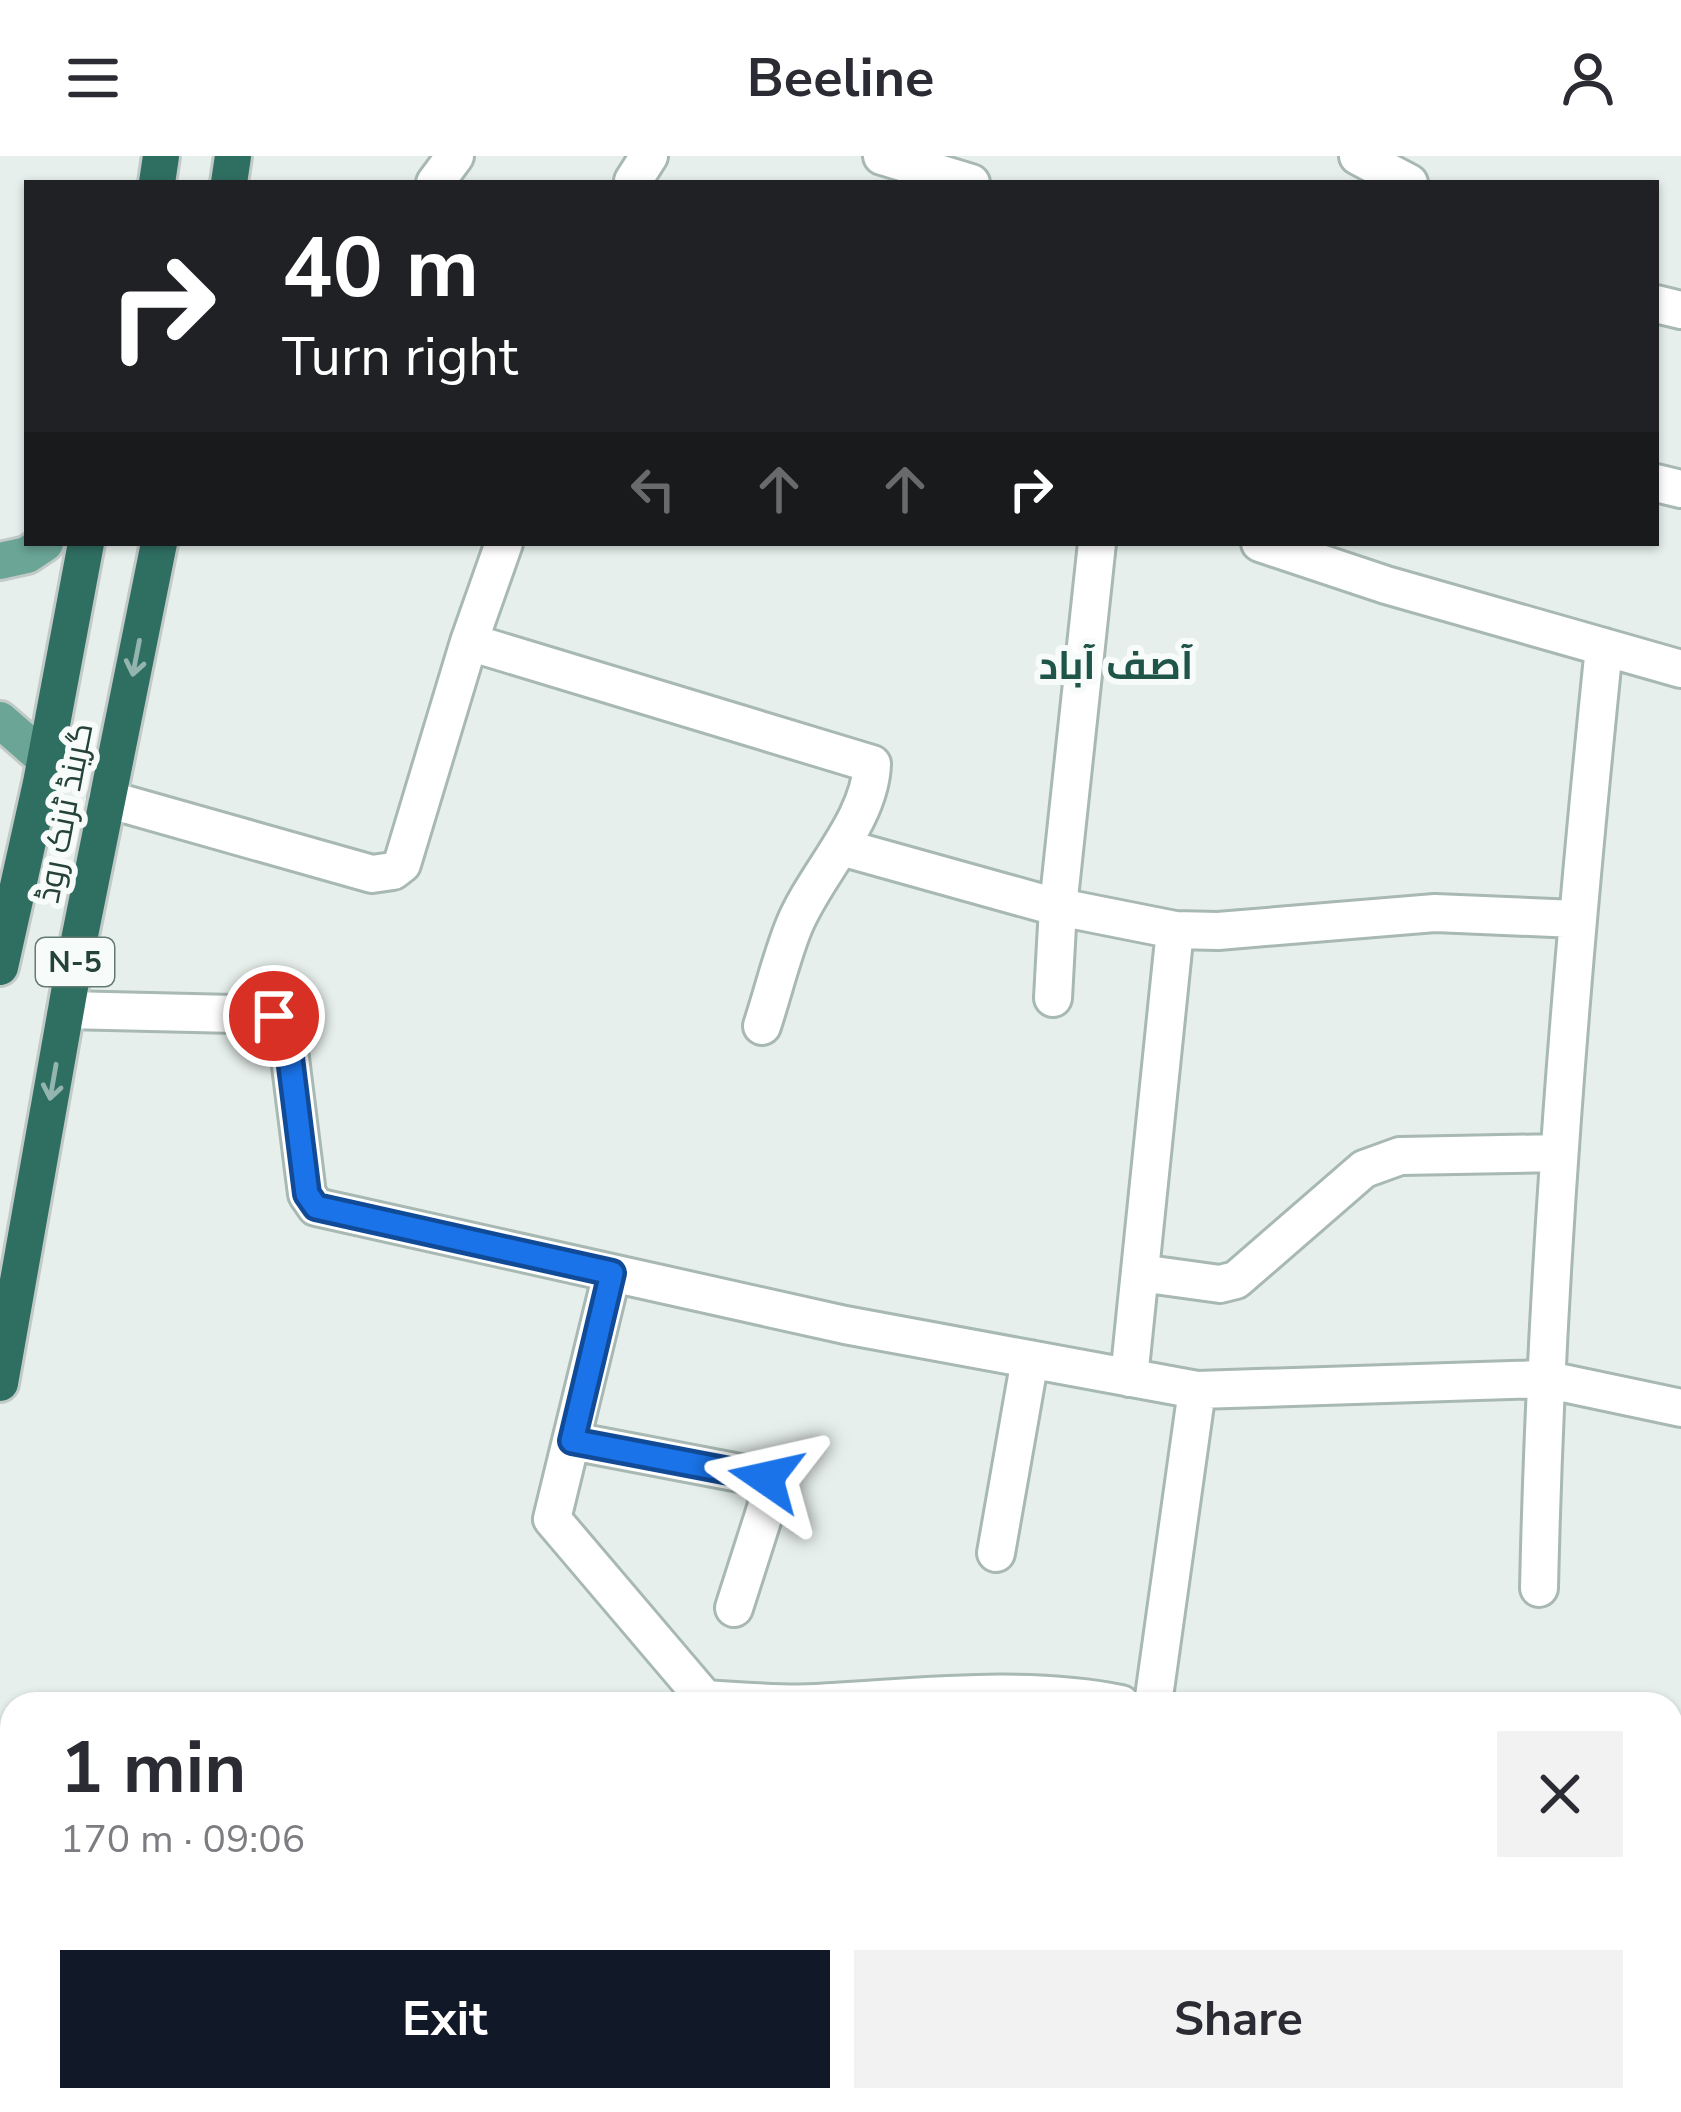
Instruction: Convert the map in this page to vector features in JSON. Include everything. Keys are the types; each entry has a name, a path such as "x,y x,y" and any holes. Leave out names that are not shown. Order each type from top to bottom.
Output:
{"highway":[{"name":"گرینڈ ٹرنک روڈ","path":"0,967 46,760 85,546"},
{"name":"گرینڈ ٹرنک روڈ","path":"0,1383 66,1010 158,546"}],"main road":[{"path":"0,561 27,555 40,546"},
{"path":"0,720 46,760"}],"street":[{"path":"882,156 961,180"},
{"path":"1358,156 1403,180"},
{"path":"107,799 372,874 393,871 402,864 503,546"},
{"path":"1053,998 1058,907 1097,546"},
{"path":"1281,546 1386,585 1681,669"},
{"path":"469,642 872,764 872,778 841,847 795,923 762,1026"},
{"path":"1539,1588 1544,1378 1559,1153 1576,919 1604,647"},
{"path":"841,847 1058,907 1174,930 1218,931 1435,913 1576,919"},
{"path":"1129,1378 1174,930"},
{"path":"66,1010 274,1016 286,1026 307,1194 316,1207 845,1325 1197,1390 1544,1378 1681,1408"},
{"path":"1140,1273 1220,1284 1236,1280 1364,1169 1400,1156 1559,1153"},
{"path":"612,1273 552,1520 699,1692"},
{"path":"996,1553 1030,1359"},
{"path":"1155,1692 1197,1390"},
{"path":"572,1441 766,1478 767,1505 734,1608"}],"district":[{"name":"آصف آباد","path":"1116,666"}],"route":[{"path":"274,1016 286,1026 307,1194 316,1207 612,1273 572,1441 766,1478"}]}
